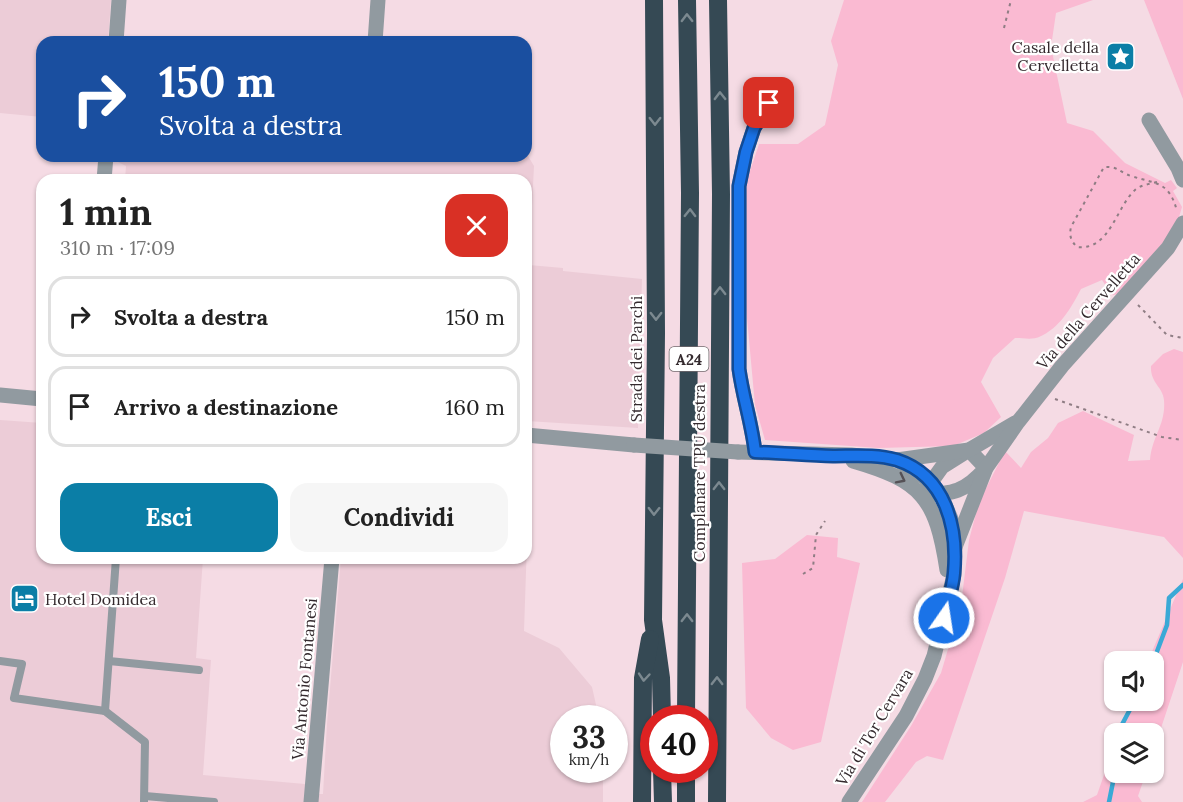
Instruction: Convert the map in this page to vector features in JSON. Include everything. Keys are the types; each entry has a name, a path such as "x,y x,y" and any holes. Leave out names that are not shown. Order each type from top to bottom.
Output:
{"highway":[{"name":"Strada dei Parchi","path":"654,0 656,333 653,620 661,678 662,705"},
{"name":"A24","path":"686,705 690,193 687,0"},
{"name":"Complanare TPU destra","path":"717,802 721,205 718,0"},
{"path":"642,802 643,678 653,620"},
{"path":"662,783 663,802"},
{"path":"686,783 686,802"}],"street":[{"path":"116,36 119,0"},
{"path":"375,36 378,0"},
{"path":"755,452 753,430 739,369 739,186 754,128 769,103"},
{"path":"1149,120 1183,180"},
{"name":"Via della Cervelletta","path":"986,468 1018,422 1062,366 1128,294 1167,248 1181,227"},
{"path":"0,395 36,398"},
{"path":"986,468 972,484 957,491 940,495 926,489 942,467 1018,422"},
{"name":"Via di Tor Cervara","path":"532,436 738,452 873,456 897,460 926,489 943,544 948,574 947,601"},
{"path":"897,460 969,450"},
{"path":"969,450 986,468"},
{"name":"Via di Tor Cervara","path":"835,456 885,471 926,489"},
{"path":"955,547 986,468"},
{"name":"Via di Tor Cervara","path":"849,802 906,716 934,656 954,575 955,547 951,519 940,495"},
{"name":"Via Antonio Fontanesi","path":"311,802 331,564"}],"lane":[{"path":"105,711 116,564"},
{"path":"0,661 22,664 14,698 105,711 145,742 145,799 214,802"},
{"path":"109,661 199,670"}],"path":[{"path":"1004,28 1011,0"},
{"path":"1157,182 1141,186 1133,192 1106,233 1090,247 1077,248 1072,242 1071,227 1104,167 1114,166 1128,175 1157,182 1168,189 1173,198 1181,227"},
{"path":"1128,294 1167,334 1183,338"},
{"path":"1049,406 1055,398 1162,437 1183,440"},
{"path":"804,574 813,568 816,535 825,521"}],"shaded area":[{"path":"0,0 111,0 108,36 36,36 36,116 0,113"},
{"path":"844,0 1093,0 1056,13 1051,47 1067,123 1093,131 1125,163 1165,183 1171,180 1177,188 1173,191 1182,207 1176,227 1122,294 1112,295 1102,280 1081,289 1069,310 1053,328 1037,338 1015,338 993,358 981,382 1001,417 984,433 953,446 879,448 765,440 755,405 746,307 746,183 759,144 798,144 825,125 838,65 831,41"},
{"path":"1144,0 1183,0 1183,99"},
{"path":"118,162 532,162 534,166 532,206 532,174 125,174 126,166"},
{"path":"532,265 563,268 563,271 642,279 638,428 532,421"},
{"path":"1174,349 1183,352 1183,558 1164,537 1024,511 1005,578 943,760 927,756 916,762 885,802 862,802 911,726 941,673 961,605 969,540 979,502 1005,451 1021,468 1031,452 1048,438 1058,423 1083,411 1134,435 1128,461 1150,460 1164,409 1163,396 1152,377 1151,366 1163,354"},
{"path":"0,420 36,423 36,564 203,564 196,658 211,660 203,775 305,784 305,793 323,794 340,564 526,564 524,631 559,648 592,687 596,705 550,705 550,783 603,783 603,802 0,802"},
{"path":"807,535 838,538 837,557 860,563 821,742 793,750 771,738 746,708 742,563 775,559"},
{"path":"1183,579 1183,662 1163,723 1124,723 1129,711 1164,711 1164,651 1152,651"},
{"path":"1104,775 1104,783 1143,783 1138,796 1142,802 1083,802 1097,795"}],"waterway":[{"path":"1157,651 1167,625 1169,598 1183,585"},
{"path":"1123,723 1129,711"},
{"path":"1109,802 1113,783"}],"place":[{"name":"Casale della Cervelletta","path":"1120,56"},
{"name":"Hotel Domidea","path":"24,599"}],"route":[{"path":"769,103 754,128 746,152 739,186 738,210 739,369 753,430 755,452 873,456 897,460 913,468 931,482 951,519 954,535 954,575 944,618"}]}
